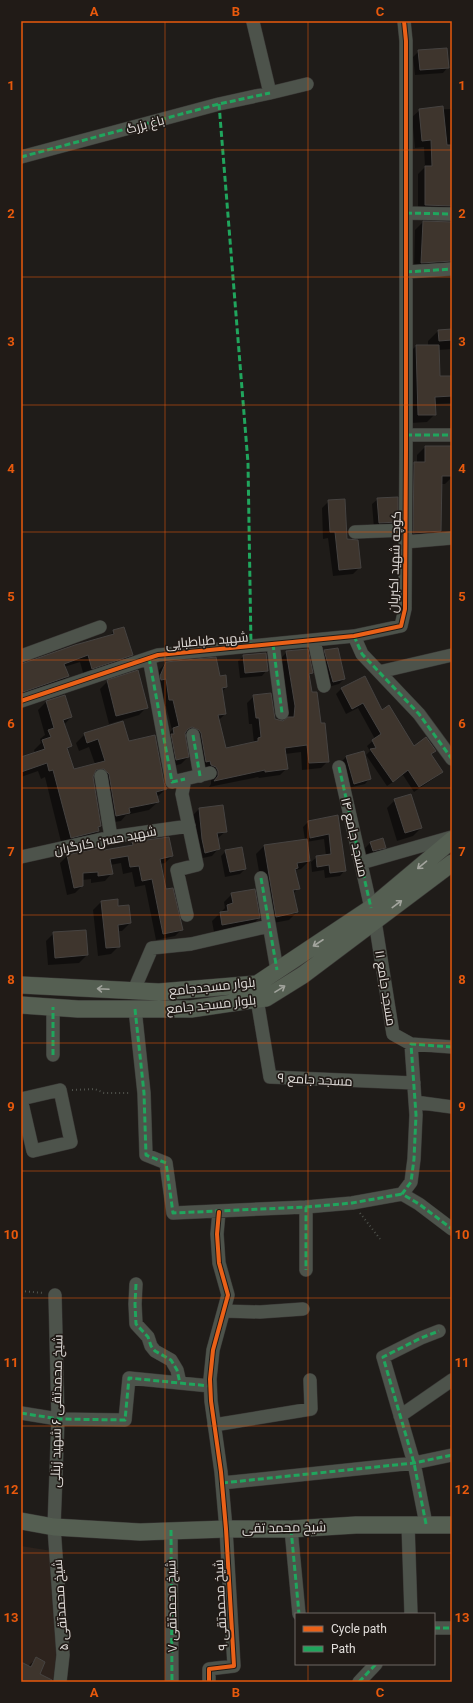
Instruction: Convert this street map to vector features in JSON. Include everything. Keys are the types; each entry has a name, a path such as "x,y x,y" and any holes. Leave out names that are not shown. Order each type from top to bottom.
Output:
{"main road":[{"name":"بلوار مسجدجامع","path":"21,985 158,992 257,984 277,970 373,915 452,839"},
{"name":"بلوار مسجد جامع","path":"21,1005 78,1009 190,1008 266,998 303,975 373,915 452,863"},
{"name":"شیخ محمد تقی","path":"21,1521 54,1527 140,1532 170,1530 291,1529 408,1524 452,1525"}],"street":[{"name":"کوچه شهید اکبریان","path":"354,636 400,626 405,609 406,41 404,21"},
{"path":"253,22 270,93"},
{"name":"باغ بزرگ","path":"21,157 219,104 307,84"},
{"path":"406,213 452,214"},
{"path":"406,272 452,269"},
{"path":"406,435 452,435"},
{"path":"355,532 452,538"},
{"path":"21,656 100,627"},
{"path":"354,636 362,654 419,714 452,759"},
{"name":"شهید طباطبایی","path":"21,701 158,655 354,636"},
{"path":"314,640 324,686"},
{"path":"273,644 282,713"},
{"path":"378,672 452,655"},
{"path":"149,658 172,782 205,774 193,735"},
{"name":"مسجد جامع ۱۴","path":"339,767 373,915"},
{"path":"101,776 111,837"},
{"path":"185,779 182,794 190,826 197,865 177,870 187,915"},
{"name":"شهید حسن کارگران","path":"21,857 111,837 190,826"},
{"path":"361,863 452,839"},
{"path":"260,878 277,970"},
{"name":"مسجد جامع ۱۱","path":"373,915 393,1034 411,1044"},
{"path":"134,990 152,948 191,944 269,926"},
{"name":"مسجد جامع ۹","path":"257,999 270,1077 414,1083"},
{"path":"53,1007 53,1055"},
{"path":"135,1009 144,1093 146,1154 166,1163 173,1213 306,1207 352,1203 402,1194 419,1204 452,1229"},
{"path":"402,1194 411,1182 414,1152 416,1115 411,1044 452,1047"},
{"path":"60,1090 71,1142 32,1151 25,1133 21,1099 60,1090"},
{"path":"415,1102 452,1107"},
{"path":"306,1207 306,1270"},
{"path":"219,1212 217,1234 219,1262 228,1294 213,1350 210,1386 226,1529"},
{"path":"136,1284 136,1324 148,1337 151,1346 170,1360 177,1370 180,1383"},
{"name":"شیخ محمدتقی ۶ شهید زینلی","path":"54,1527 58,1419 55,1295"},
{"path":"224,1311 260,1312 303,1309"},
{"path":"426,1524 414,1463 383,1357 421,1338 439,1331"},
{"path":"21,1413 58,1419 125,1420 129,1378 210,1386"},
{"path":"214,1425 311,1409 310,1380"},
{"path":"400,1416 452,1380"},
{"path":"222,1483 414,1463 452,1455"},
{"path":"408,1524 411,1613"},
{"name":"شیخ محمدتقی ۵","path":"54,1527 63,1655 60,1682"},
{"name":"شیخ محمدتقی ۹","path":"209,1682 209,1669 234,1666 226,1529"},
{"path":"291,1529 299,1613"},
{"name":"شیخ محمدتقی ۷","path":"170,1530 172,1682"},
{"path":"435,1628 452,1628"},
{"path":"359,1682 375,1665"}],"path":[{"path":"60,1090 95,1089 104,1093 144,1093"},
{"path":"352,1203 380,1239"},
{"path":"21,1291 55,1295"}],"shaded area":[{"path":"21,1546 52,1551 56,1655 53,1682 21,1682"}],"building":[{"path":"447,48 449,68 420,70 418,50"},
{"path":"443,106 447,145 452,145 452,206 425,205 425,166 432,166 431,140 422,141 419,109"},
{"path":"423,221 452,222 452,261 421,263"},
{"path":"452,329 452,340 439,341 438,330"},
{"path":"416,345 439,345 440,376 452,376 452,396 435,397 436,415 418,415"},
{"path":"425,446 452,446 452,476 442,476 441,531 413,533 414,462 425,462"},
{"path":"398,497 398,522 379,523 377,498"},
{"path":"345,499 347,539 358,540 361,568 339,570 335,532 330,532 328,500"},
{"path":"124,627 133,655 92,669 88,655 64,664 69,676 23,692 21,687 21,664 75,645 114,634 113,630"},
{"path":"338,648 345,679 333,682 324,650"},
{"path":"308,649 313,673 309,674 312,692 317,692 321,723 325,723 329,762 309,763 307,745 285,748 288,769 265,772 265,770 214,781 218,776 218,771 216,767 211,765 210,761 206,762 201,733 199,730 192,727 185,733 189,757 176,760 171,734 174,734 173,728 179,726 173,700 169,700 166,679 161,680 160,676 166,662 216,657 220,676 226,675 227,687 222,688 226,714 218,715 226,748 258,741 258,738 261,737 259,718 256,718 253,695 271,693 275,719 283,721 288,717 294,717 295,706 286,651"},
{"path":"266,653 268,671 245,673 243,655"},
{"path":"138,670 148,708 116,716 107,680"},
{"path":"365,676 382,710 389,705 414,746 426,737 436,751 431,754 443,772 419,787 408,770 393,782 370,749 376,748 372,740 381,734 363,703 352,709 341,688"},
{"path":"65,695 72,717 63,720 72,746 67,748 74,769 105,761 98,739 87,743 84,733 123,721 129,741 155,735 164,783 167,789 156,792 159,802 129,808 130,813 116,816 109,774 104,769 96,770 93,777 101,826 98,827 99,831 71,838 53,770 49,771 47,763 21,772 21,757 45,749 42,740 51,737 48,730 54,728 46,701"},
{"path":"364,751 371,779 354,784 346,756"},
{"path":"411,794 422,828 405,833 394,799"},
{"path":"223,805 227,832 217,833 220,849 205,853 199,808"},
{"path":"338,815 346,871 330,873 329,865 317,867 316,856 331,854 329,834 310,838 308,821"},
{"path":"169,837 173,856 160,859 166,889 173,888 183,930 163,934 152,879 142,881 139,866 130,867 128,856 110,859 113,874 98,876 98,872 83,873 83,886 74,888 67,855 103,847 104,850 133,845 132,842"},
{"path":"383,838 386,848 373,851 370,842"},
{"path":"307,839 310,861 297,863 298,868 295,869 300,889 293,890 298,912 276,917 264,845"},
{"path":"242,847 246,869 230,872 225,850"},
{"path":"255,889 260,918 222,925 220,912 228,911 227,905 233,903 231,893"},
{"path":"118,899 118,906 129,905 131,923 118,925 120,947 106,948 101,901"},
{"path":"86,930 88,955 55,958 53,932"},
{"path":"36,1657 45,1662 40,1674 52,1680 52,1682 21,1682 21,1662 31,1667"}],"marked path":[{"path":"21,157 219,104 270,93"},
{"path":"219,104 248,463 251,646"},
{"path":"406,213 452,214"},
{"path":"406,272 452,269"},
{"path":"406,435 452,435"},
{"path":"354,636 362,654 419,714 452,759"},
{"path":"273,644 282,713"},
{"path":"149,658 172,782 185,779"},
{"path":"193,735 200,776"},
{"path":"339,767 371,908"},
{"path":"261,878 277,970"},
{"path":"53,1007 53,1055"},
{"path":"135,1009 144,1093 146,1155 166,1163 173,1213 306,1207 306,1270"},
{"path":"452,1047 411,1044 416,1115 414,1159 411,1182 402,1194 419,1204 452,1229"},
{"path":"306,1207 352,1203 402,1194"},
{"path":"136,1284 136,1324 148,1337 151,1346 155,1351 171,1360 177,1370 180,1383"},
{"path":"426,1524 414,1463 383,1357 421,1338 439,1331"},
{"path":"21,1413 58,1419 125,1420 129,1378 210,1386"},
{"path":"222,1483 414,1463 452,1455"},
{"path":"291,1529 299,1613"},
{"path":"171,1530 172,1682"},
{"path":"435,1628 452,1628"},
{"path":"359,1682 375,1665"}],"cycle path":[{"path":"21,701 158,655 354,636 401,626 405,609 406,451 406,41 404,21"},
{"path":"209,1682 209,1669 234,1666 226,1529 221,1472 211,1401 210,1379 213,1350 228,1295 219,1263 217,1234 219,1212"}]}
